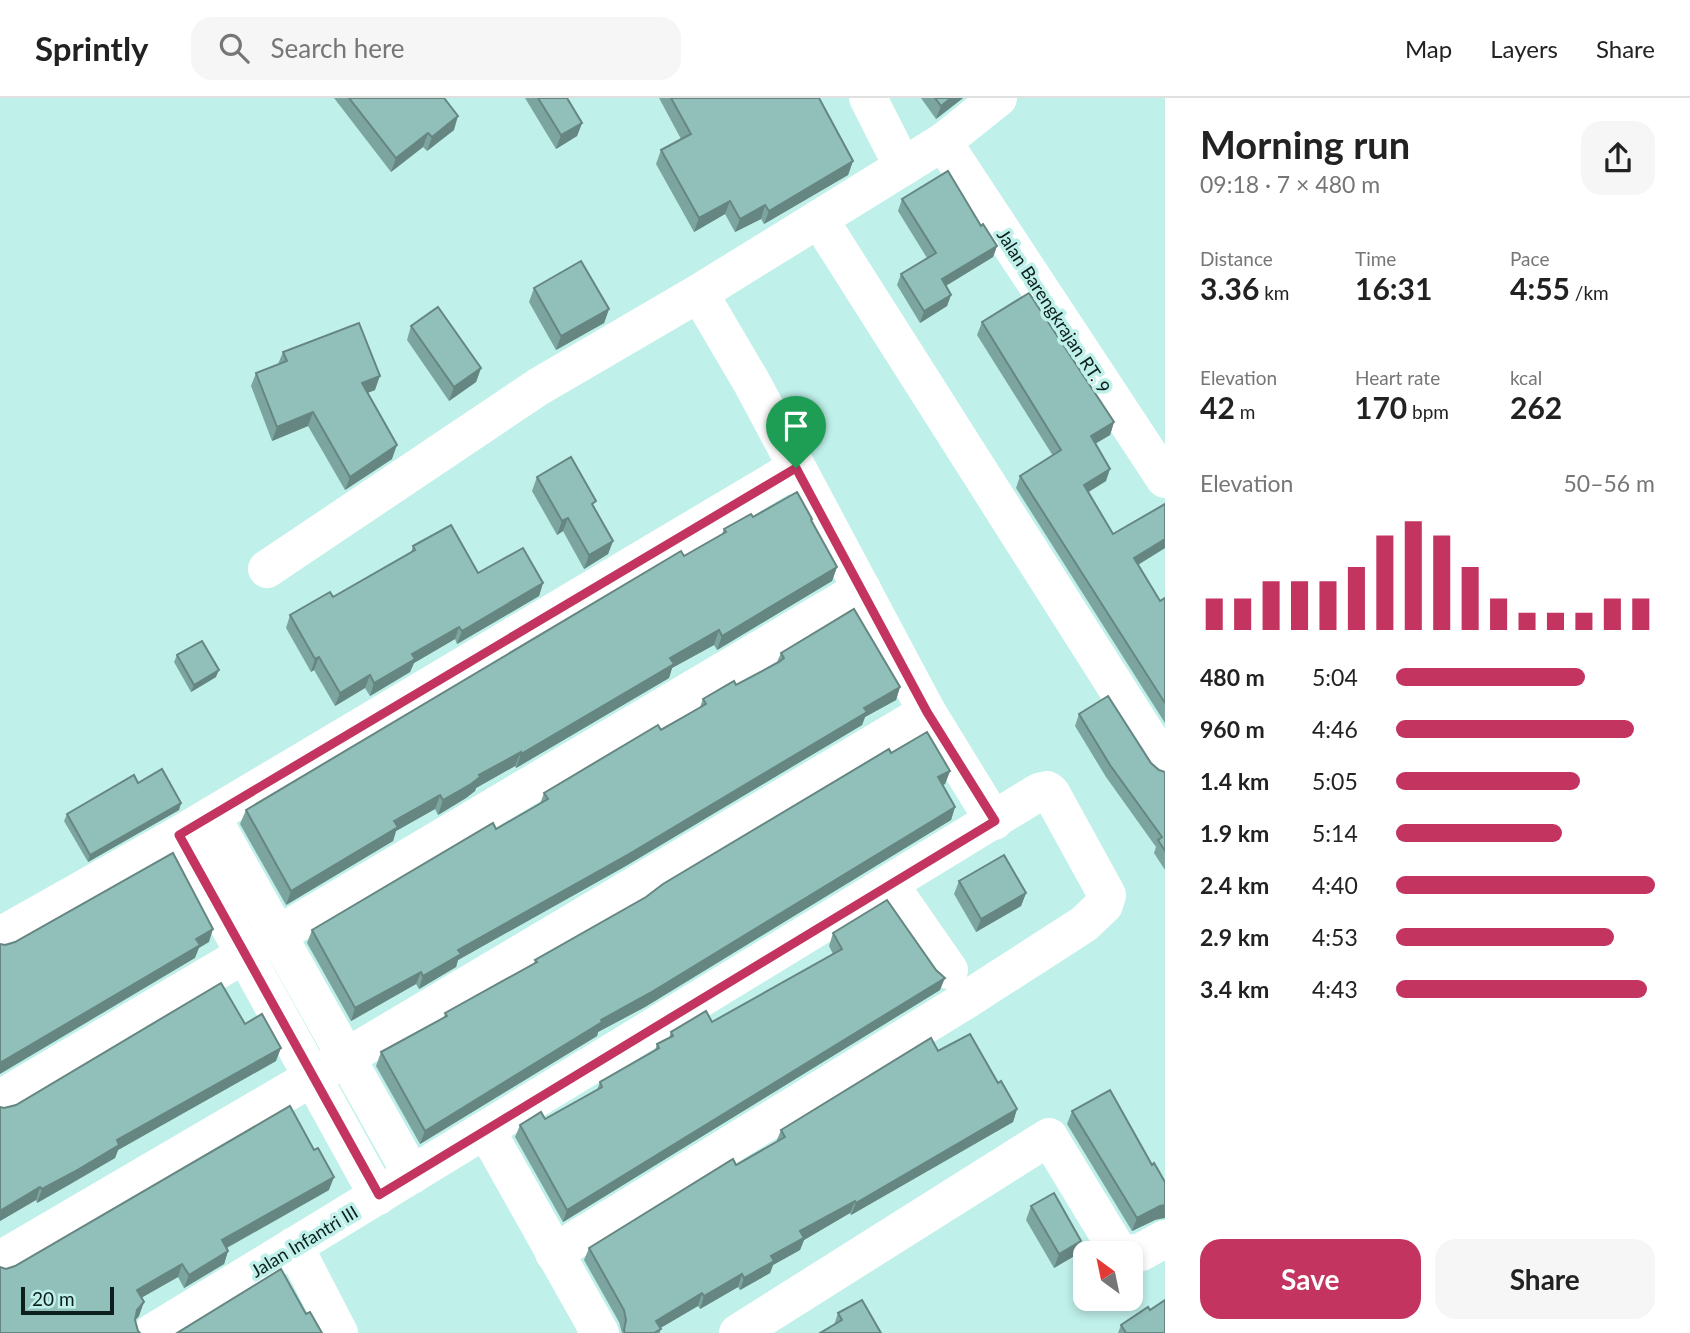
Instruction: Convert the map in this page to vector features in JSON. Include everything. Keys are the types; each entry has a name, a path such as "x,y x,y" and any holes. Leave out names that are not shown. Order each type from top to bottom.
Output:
{"street":[{"path":"868,98 903,167"},
{"path":"267,569 538,387 699,293 943,142 998,98"},
{"name":"Jalan Barengkrajan RT. 9","path":"943,142 1165,479"},
{"path":"819,219 1165,764"},
{"path":"699,293 752,383 927,712 995,821"},
{"path":"0,936 195,826 796,468"},
{"path":"0,1099 862,589"},
{"path":"0,1260 346,1058 927,712"},
{"name":"Jalan Infantri III","path":"152,1333 1039,792 1047,790 1051,793 1107,895 1104,905 1084,925 554,1253"},
{"path":"195,826 278,934 412,1175"},
{"path":"195,826 245,954 379,1195"},
{"path":"890,885 949,970"},
{"path":"486,1130 600,1333"},
{"path":"738,1333 1049,1137 1112,1241"},
{"path":"1143,1250 1165,1239"},
{"path":"295,1246 339,1333"}],"building":[{"path":"349,98 444,98 458,116 432,137 428,133 396,158"},
{"path":"538,98 567,98 582,123 561,135"},
{"path":"671,98 819,98 853,161 769,211 765,205 740,219 730,201 699,218 661,150 691,134"},
{"path":"935,98 951,98 941,106"},
{"path":"948,171 981,226 983,224 997,246 942,279 951,295 924,311 901,274 936,253 902,199"},
{"path":"581,261 609,309 561,336 534,288"},
{"path":"1029,293 1114,422 1091,436 1110,469 1084,485 1113,534 1165,504 1165,539 1134,558 1160,601 1165,598 1165,703 1020,476 1061,450 982,322"},
{"path":"438,307 481,368 454,387 411,326"},
{"path":"359,323 380,376 362,383 397,445 350,477 313,412 277,427 256,373 287,361 283,352"},
{"path":"571,457 596,501 592,504 613,541 589,555 568,518 562,521 537,477"},
{"path":"797,492 837,567 722,636 719,630 670,658 674,664 521,754 479,775 471,784 443,800 440,795 394,821 398,827 291,891 246,810 681,551 684,556 726,532 724,529 751,514 753,517"},
{"path":"451,525 478,573 523,548 543,583 462,631 459,627 412,654 415,659 374,683 370,675 340,693 319,657 315,659 290,615 330,592 333,597 415,550 413,546"},
{"path":"854,609 900,687 864,708 867,712 629,854 458,950 461,954 423,976 421,972 355,1008 312,930 493,823 496,829 548,799 544,793 658,725 661,730 706,704 703,699 734,681 736,685 779,662 784,658 781,653"},
{"path":"202,641 219,670 194,685 177,655"},
{"path":"1108,696 1151,763 1165,772 1165,851 1158,840 1162,837 1110,765 1079,714"},
{"path":"927,732 950,771 938,777 955,807 650,993 601,1020 602,1022 425,1131 381,1052 447,1016 445,1013 537,962 535,960 646,897 663,884 889,749 891,753"},
{"path":"162,769 181,803 90,855 67,814 134,775 138,783"},
{"path":"173,853 213,929 196,939 200,945 0,1063 0,944 15,942"},
{"path":"1004,855 1026,893 981,919 959,881"},
{"path":"887,900 936,970 945,978 567,1210 520,1125 541,1112 545,1119 602,1087 600,1082 659,1048 657,1044 673,1036 671,1032 706,1011 712,1022 842,949 833,933"},
{"path":"221,983 245,1024 262,1014 281,1048 117,1140 119,1145 74,1172 42,1189 40,1187 0,1211 0,1107 16,1105"},
{"path":"970,1034 998,1083 1001,1081 1017,1109 856,1203 855,1201 800,1231 804,1238 771,1256 774,1261 744,1278 742,1274 704,1296 702,1293 656,1321 661,1329 654,1333 625,1333 624,1310 589,1248 733,1159 736,1165 785,1137 781,1130 931,1038 938,1051"},
{"path":"1110,1090 1152,1165 1154,1163 1165,1182 1165,1205 1137,1218 1072,1111"},
{"path":"290,1106 314,1150 318,1148 334,1177 222,1240 228,1251 189,1275 182,1264 137,1290 144,1302 137,1310 135,1320 140,1333 0,1333 0,1267 6,1269 15,1266"},
{"path":"1054,1193 1081,1241 1073,1241 1073,1246 1059,1254 1031,1206"},
{"path":"281,1269 306,1314 310,1312 322,1333 177,1333"},
{"path":"862,1300 881,1333 820,1333 842,1320 838,1313"},
{"path":"1165,1300 1165,1333 1126,1333 1121,1325 1148,1307 1150,1310"}],"route":[{"path":"796,468 927,712 995,821 379,1195 179,835 796,468"}]}
